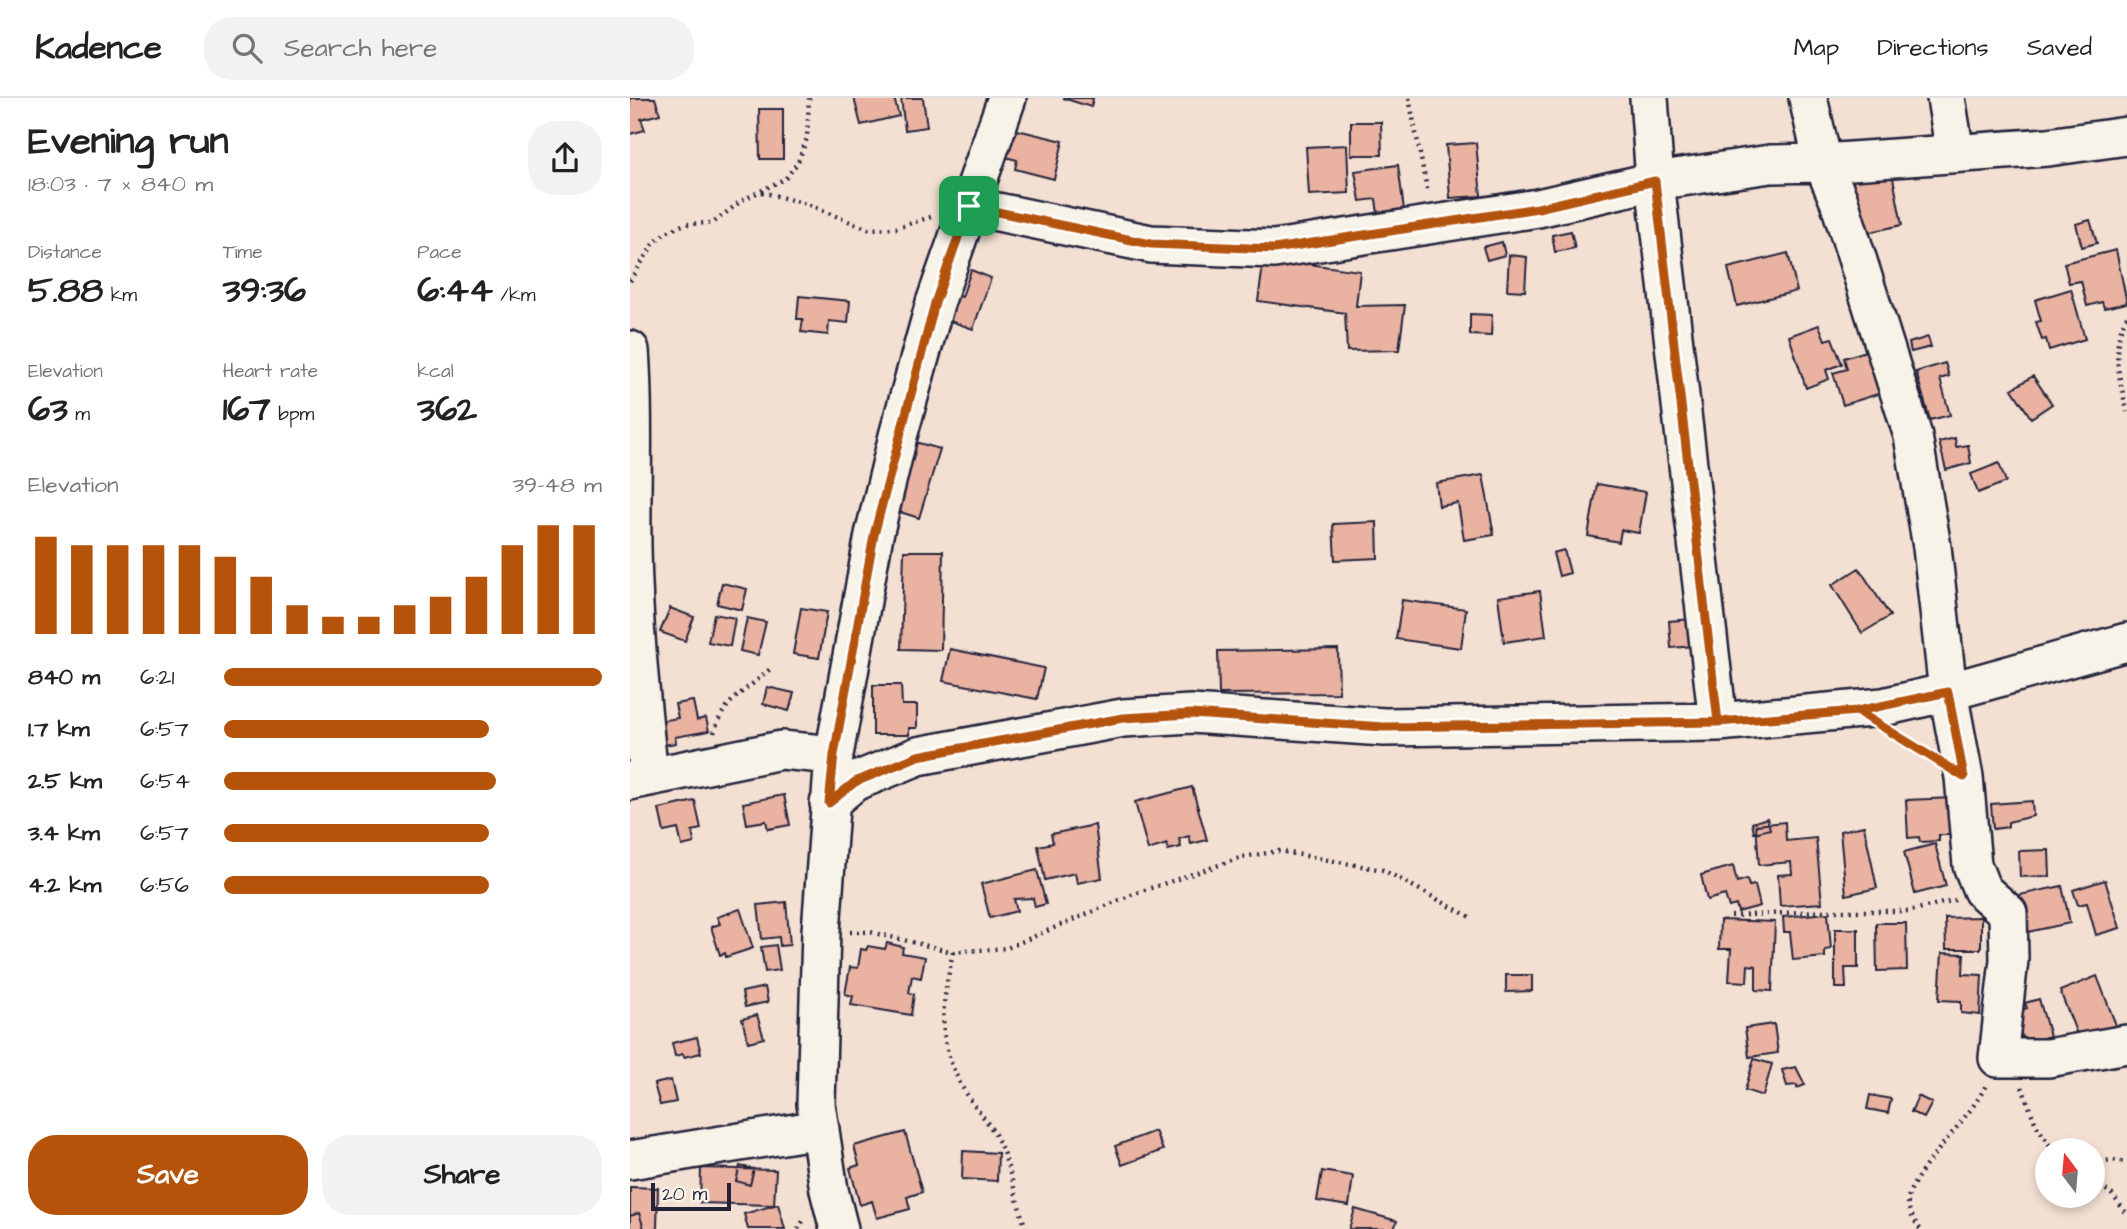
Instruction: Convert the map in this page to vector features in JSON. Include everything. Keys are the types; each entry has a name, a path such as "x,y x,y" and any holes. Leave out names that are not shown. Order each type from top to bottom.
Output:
{"street":[{"path":"839,1229 829,1190 820,1129 816,1073 821,931 834,755 874,535 886,486 935,303 1007,98"},
{"path":"1649,98 1655,181 1718,722"},
{"path":"1808,98 1823,163 1839,201 1913,436 1932,547 1948,692 1964,777 1972,865 1982,890 2008,913 2005,1059 2048,1058 2127,1044"},
{"path":"1945,98 1955,153"},
{"path":"969,206 1151,244 1274,249 1538,208 1655,181 1770,164 1823,163 2048,146 2127,136"},
{"path":"630,350 634,396 632,547 639,779 781,750 834,755"},
{"path":"829,803 855,782 918,756 1123,718 1191,714 1384,727 1718,722 1857,711 1948,692 2127,642"},
{"path":"630,1160 820,1129"}],"path":[{"path":"630,281 654,243 666,232 685,225 713,223 741,201 786,178 798,162 807,138 809,98"},
{"path":"1409,98 1434,225"},
{"path":"761,192 806,204 860,226 882,230 969,206"},
{"path":"2127,316 2116,342 2116,362 2127,412"},
{"path":"705,765 719,716 729,700 772,667"},
{"path":"1857,711 1964,777"},
{"path":"821,931 870,932 953,952 1007,948 1136,894 1243,857 1279,851 1383,870 1470,917"},
{"path":"1731,916 1820,911 1909,911 1951,902 1982,890"},
{"path":"953,952 941,1013 947,1048 960,1083 997,1138 1008,1164 1026,1229"},
{"path":"2005,1059 2045,1138"},
{"path":"1920,1229 1909,1210 1908,1200 1913,1185 1972,1111 2005,1059"},
{"path":"2105,1161 2127,1162"},
{"path":"2105,1190 2110,1192 2127,1214"}],"building":[{"path":"630,98 655,98 660,114 641,119 645,130 630,134"},
{"path":"854,98 894,98 899,116 861,125"},
{"path":"901,98 923,98 927,127 905,130"},
{"path":"1063,98 1093,98 1091,107"},
{"path":"759,109 783,109 783,159 760,159"},
{"path":"1351,122 1381,122 1382,155 1351,155"},
{"path":"1013,129 1063,141 1054,179 1015,169 1017,160 1005,157"},
{"path":"1476,143 1481,196 1450,198 1446,145"},
{"path":"1347,145 1349,193 1309,195 1306,147"},
{"path":"1890,162 1902,225 1852,236 1840,173"},
{"path":"1398,165 1404,210 1378,214 1376,199 1360,201 1355,171"},
{"path":"2090,220 2097,243 2082,247 2076,224"},
{"path":"1571,231 1575,248 1555,252 1552,235"},
{"path":"1502,242 1505,255 1487,260 1483,247"},
{"path":"2116,250 2127,303 2104,308 2102,302 2087,306 2081,281 2069,283 2064,263"},
{"path":"1788,253 1797,291 1737,306 1728,268"},
{"path":"1509,255 1527,257 1525,291 1507,290"},
{"path":"1264,258 1360,271 1356,306 1405,305 1399,350 1347,351 1345,313 1258,301"},
{"path":"971,270 991,278 973,329 941,318 950,293 962,297"},
{"path":"2071,289 2085,339 2049,350 2046,339 2042,340 2036,322 2041,321 2035,300"},
{"path":"799,296 850,301 848,323 829,321 828,335 801,332 803,319 797,319"},
{"path":"1470,314 1492,315 1491,336 1470,335"},
{"path":"1819,325 1825,340 1832,338 1842,364 1826,370 1829,379 1806,388 1789,336"},
{"path":"1928,337 1931,347 1911,352 1909,343"},
{"path":"1869,350 1881,393 1843,405 1833,373 1847,369 1844,358"},
{"path":"1945,363 1949,376 1940,379 1950,415 1930,420 1916,372"},
{"path":"2033,376 2052,404 2031,418 2012,389"},
{"path":"1955,438 1956,447 1968,445 1971,463 1946,470 1939,442"},
{"path":"915,442 940,449 919,518 894,510"},
{"path":"1999,463 2006,482 1978,493 1971,474"},
{"path":"1483,475 1494,535 1464,540 1458,503 1439,506 1436,483"},
{"path":"1597,484 1646,492 1639,533 1621,530 1619,542 1588,536"},
{"path":"1377,522 1378,558 1335,560 1333,524"},
{"path":"1564,550 1570,573 1559,576 1553,553"},
{"path":"904,551 943,551 941,650 901,649"},
{"path":"1859,568 1890,616 1862,633 1832,585"},
{"path":"722,583 747,589 742,610 717,604"},
{"path":"1540,591 1546,636 1504,642 1498,597"},
{"path":"1402,600 1466,609 1461,648 1396,639"},
{"path":"670,608 694,617 685,641 660,632"},
{"path":"801,608 827,612 819,658 793,654"},
{"path":"714,614 735,618 730,646 708,642"},
{"path":"747,618 766,622 758,655 740,651"},
{"path":"1692,619 1695,646 1671,648 1669,621"},
{"path":"950,649 1044,668 1037,699 943,681"},
{"path":"1338,649 1339,693 1219,694 1218,651"},
{"path":"873,685 901,685 902,705 917,705 917,728 909,728 909,735 873,735"},
{"path":"767,687 794,693 789,711 763,704"},
{"path":"693,701 697,720 706,718 709,731 675,737 676,743 664,745 660,721 678,718 675,704"},
{"path":"1192,787 1207,840 1191,844 1189,836 1179,839 1181,847 1168,850 1167,844 1148,850 1135,802"},
{"path":"784,795 790,825 768,829 766,821 747,824 743,803"},
{"path":"1954,798 1956,835 1939,835 1939,841 1920,842 1919,837 1908,838 1906,800"},
{"path":"695,801 701,829 692,831 694,843 682,846 678,829 664,832 659,809"},
{"path":"2032,801 2033,816 2008,822 2008,827 1993,829 1991,804"},
{"path":"1767,818 1770,829 1754,833 1752,823"},
{"path":"1785,822 1786,841 1816,838 1822,903 1780,906 1778,875 1792,874 1791,862 1759,865 1756,825"},
{"path":"1095,825 1102,878 1077,883 1075,873 1045,880 1038,846 1053,843 1051,834"},
{"path":"1864,826 1877,888 1846,895 1840,831"},
{"path":"1935,844 1946,886 1915,894 1904,852"},
{"path":"2049,850 2050,876 2020,877 2019,851"},
{"path":"1733,866 1737,882 1747,879 1749,886 1755,885 1760,906 1738,912 1736,905 1729,907 1725,895 1707,900 1701,875"},
{"path":"1037,870 1046,904 1035,907 1033,898 1014,899 1017,911 990,918 981,884"},
{"path":"2105,880 2120,928 2096,935 2087,903 2078,905 2073,890"},
{"path":"2062,886 2070,923 2023,933 2015,896"},
{"path":"786,902 790,945 780,946 779,937 762,939 758,905"},
{"path":"740,909 753,948 726,957 725,953 720,955 711,927 720,924 717,917"},
{"path":"1828,913 1831,949 1825,950 1825,957 1793,960 1790,932 1784,932 1783,917"},
{"path":"1981,917 1981,949 1946,949 1945,918"},
{"path":"1720,920 1775,922 1772,991 1756,990 1756,966 1748,965 1747,982 1729,981 1731,949 1719,949"},
{"path":"1876,923 1906,923 1907,970 1877,971"},
{"path":"1835,929 1858,929 1858,968 1845,968 1846,988 1835,988"},
{"path":"887,943 903,947 902,953 925,957 921,978 912,976 909,993 914,994 911,1015 851,1005 853,996 845,994 850,967 858,968 861,949 866,950 868,946 885,949"},
{"path":"776,945 780,970 765,972 761,947"},
{"path":"1942,953 1964,954 1963,974 1982,975 1980,1015 1961,1013 1961,1001 1939,1000"},
{"path":"1506,975 1532,975 1532,991 1506,992"},
{"path":"2097,976 2119,1033 2082,1047 2060,991"},
{"path":"765,987 768,1002 745,1007 742,992"},
{"path":"2039,999 2050,1036 2024,1043 2014,1012 2027,1008 2025,1003"},
{"path":"757,1015 764,1038 748,1042 742,1019"},
{"path":"1774,1024 1778,1053 1749,1057 1745,1028"},
{"path":"697,1037 701,1053 675,1056 672,1043"},
{"path":"1754,1059 1772,1064 1763,1096 1745,1090"},
{"path":"1796,1067 1805,1085 1797,1088 1797,1085 1787,1086 1782,1070"},
{"path":"671,1080 676,1102 660,1105 654,1084"},
{"path":"1870,1095 1891,1099 1888,1113 1867,1109"},
{"path":"1918,1096 1932,1103 1924,1118 1911,1112"},
{"path":"1155,1131 1163,1150 1122,1165 1115,1146"},
{"path":"905,1132 922,1192 907,1197 910,1209 877,1218 872,1201 860,1205 850,1168 859,1165 854,1146"},
{"path":"963,1151 998,1153 997,1181 962,1179"},
{"path":"740,1166 754,1169 750,1185 736,1181"},
{"path":"701,1168 776,1170 774,1205 700,1203"},
{"path":"1322,1171 1353,1176 1349,1206 1317,1201"},
{"path":"630,1187 658,1188 657,1229 630,1229"},
{"path":"778,1204 785,1229 748,1229 744,1214"},
{"path":"1355,1209 1397,1221 1394,1229 1349,1229"},
{"path":"639,1213 644,1229 630,1229 630,1216"}],"route":[{"path":"969,206 935,303 874,535 846,701 834,755 829,803 855,782 892,764 918,756 1123,718 1191,714 1384,727 1718,722 1857,711 1948,692 1964,777 1900,735 1857,711 1819,713 1718,722 1655,181 1538,208 1274,249 1151,244 969,206"}]}
